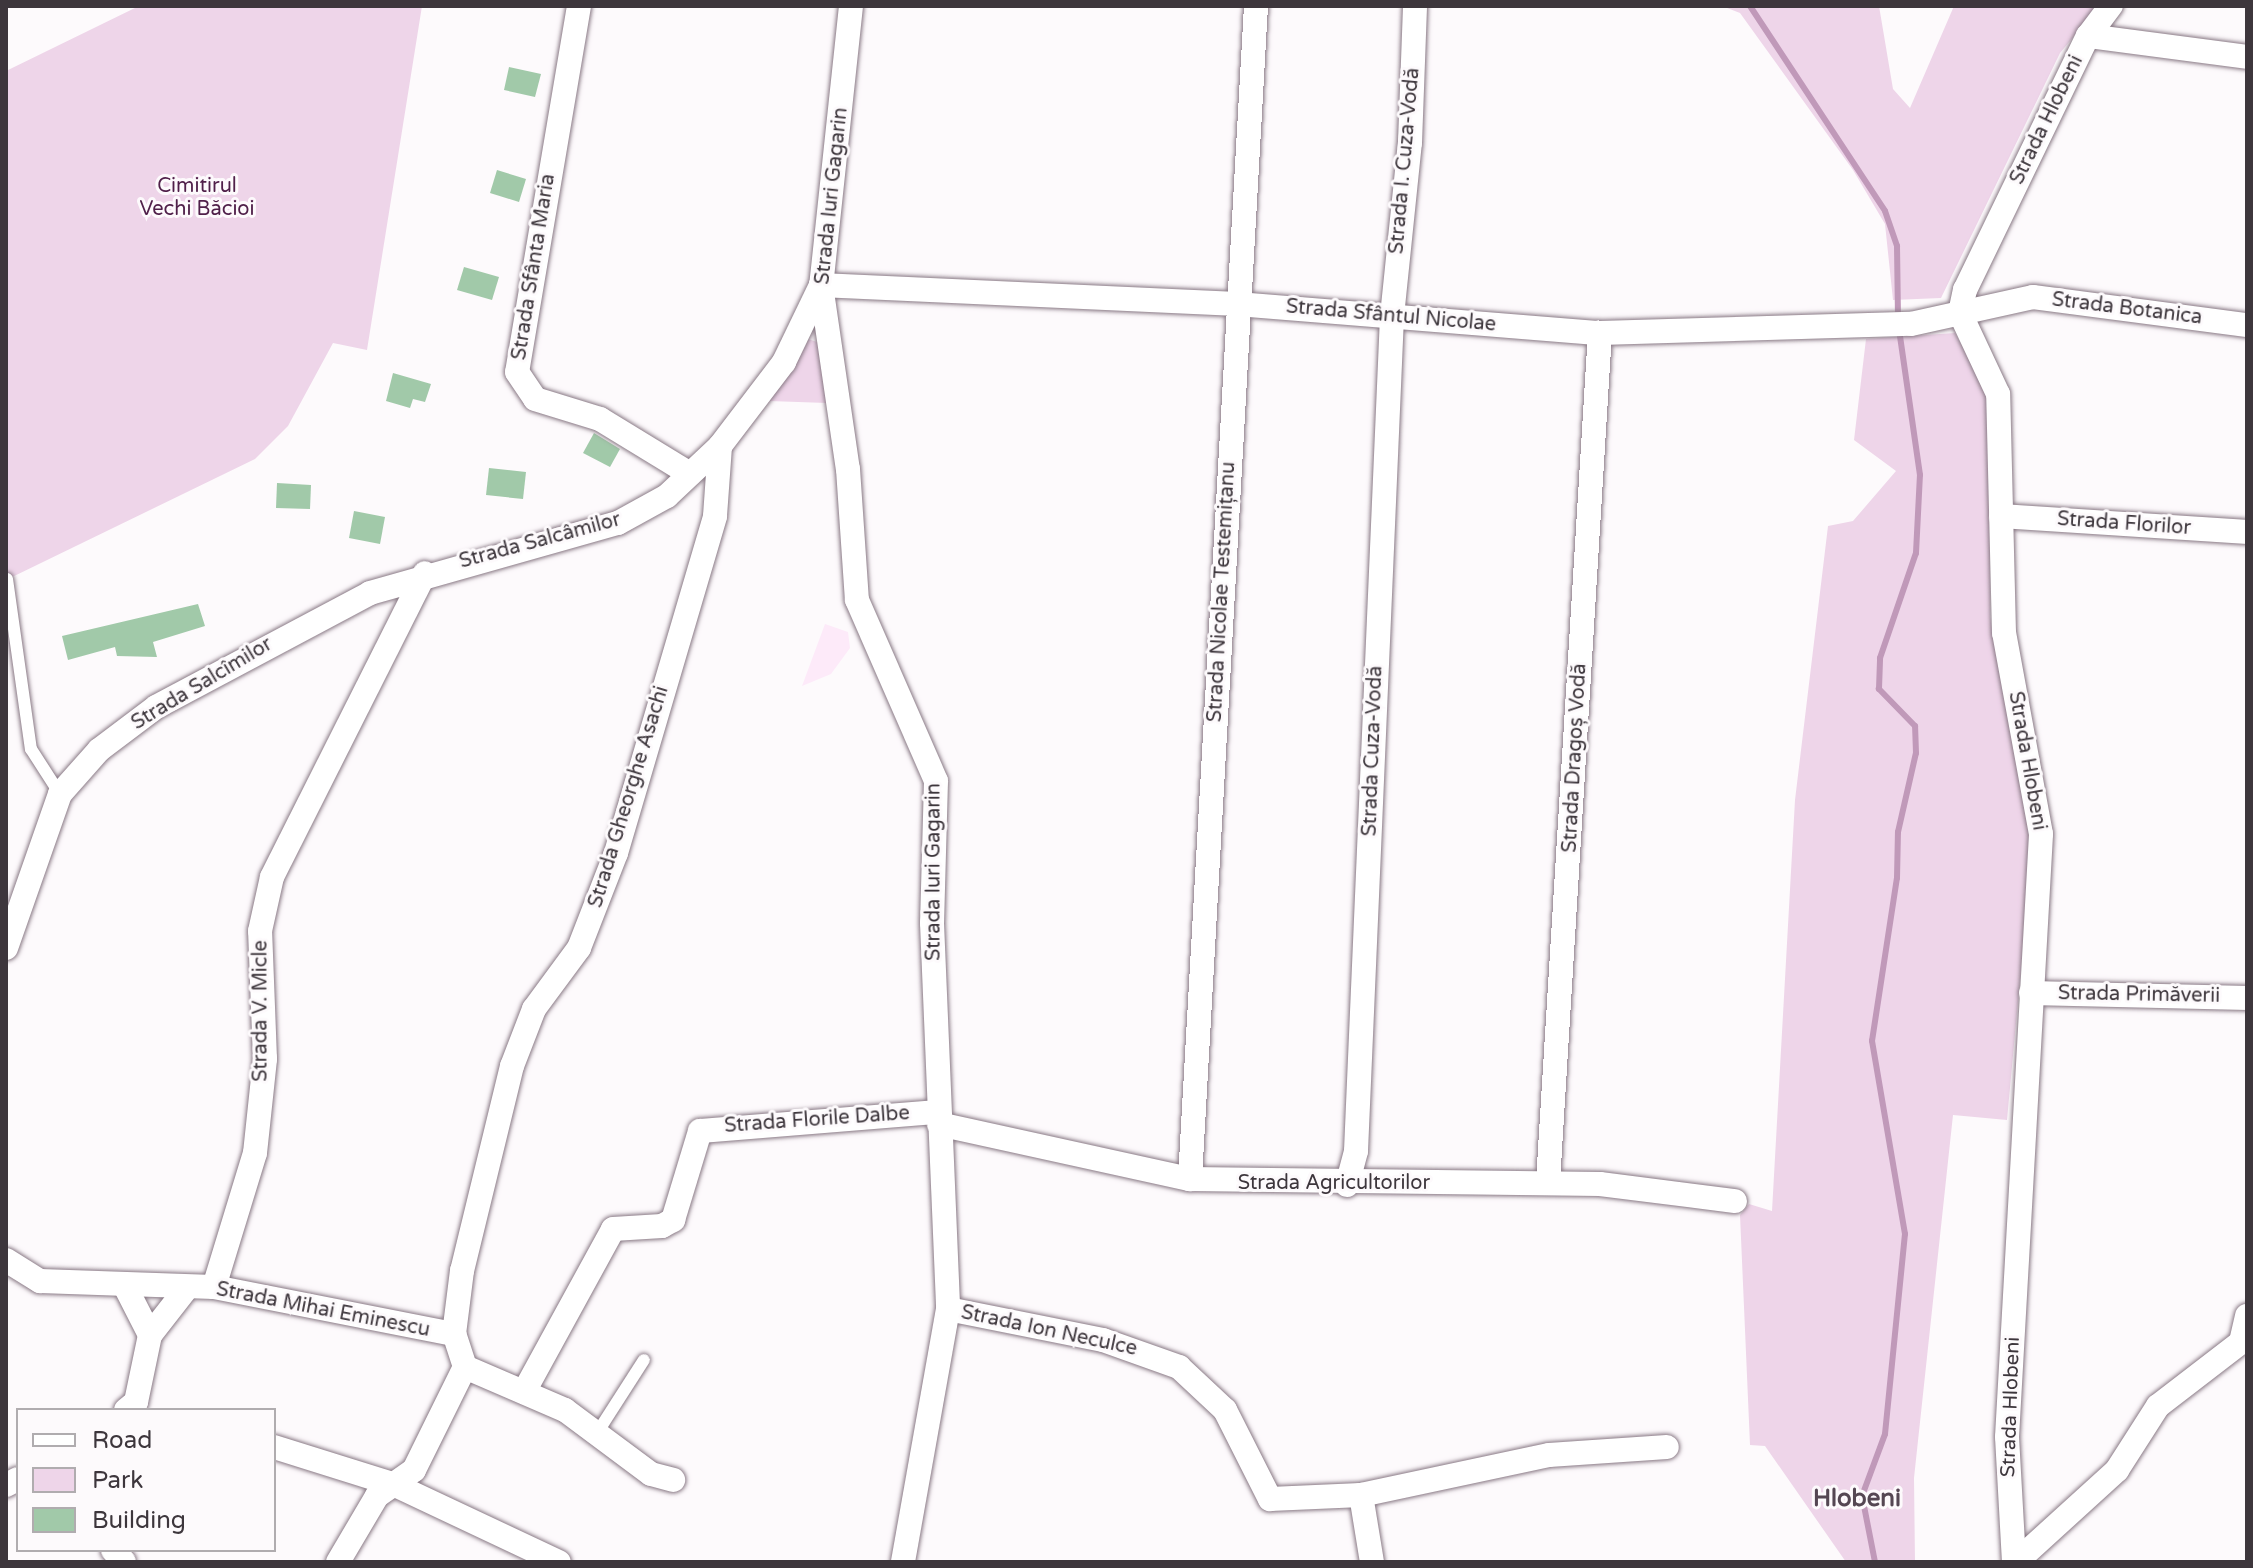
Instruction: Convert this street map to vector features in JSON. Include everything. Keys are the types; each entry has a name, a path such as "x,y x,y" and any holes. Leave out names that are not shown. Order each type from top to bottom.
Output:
{"street":[{"name":"Strada Sfânta Maria","path":"579,6 517,372 535,399 600,419 690,474"},
{"name":"Strada Iuri Gagarin","path":"851,6 821,285 848,469 857,600 936,781 938,1118 948,1309 903,1562"},
{"name":"Strada Nicolae Testemițanu","path":"1190,1179 1256,6"},
{"name":"Strada I. Cuza-Vodă","path":"1392,316 1410,143 1415,6"},
{"name":"Strada Hlobeni","path":"2015,1562 2007,1437 2041,834 2004,633 1998,394 1960,313 1965,290 2088,36 2111,6"},
{"path":"2088,36 2247,57"},
{"path":"690,474 720,446 784,362 821,285"},
{"name":"Strada Sfântul Nicolae","path":"821,285 1237,304 1600,333 1911,324 1960,313"},
{"name":"Strada Botanica","path":"1960,313 2033,297 2247,325"},
{"name":"Strada Cuza-Vodă","path":"1347,1185 1356,1151 1392,316"},
{"name":"Strada Dragoș Vodă","path":"1548,1182 1600,333"},
{"name":"Strada Gheorghe Asachi","path":"465,1367 454,1334 462,1271 512,1066 534,1009 579,948 616,853 715,516 720,446"},
{"name":"Strada Salcâmilor","path":"425,573 618,523 667,496 690,474"},
{"name":"Strada Florilor","path":"2001,516 2247,532"},
{"name":"Strada Salcîmilor","path":"6,948 60,794 99,750 156,707 295,630 425,573"},
{"name":"Strada V. Micle","path":"214,1287 255,1153 265,1059 260,931 272,877 425,573"},
{"name":"Strada Primăverii","path":"2031,993 2247,998"},
{"name":"Strada Agricultorilor","path":"938,1118 1190,1179 1347,1185 1548,1182 1735,1201"},
{"name":"Strada Florile Dalbe","path":"525,1390 613,1229 673,1220 700,1131 938,1118"},
{"name":"Strada Mihai Eminescu","path":"6,1260 40,1281 126,1288 214,1287 454,1334"},
{"path":"126,1288 150,1335"},
{"path":"131,1406 150,1335 186,1289"},
{"name":"Strada Ion Neculce","path":"948,1309 1155,1356 1206,1386 1225,1410 1270,1499 1361,1495 1549,1455 1667,1447"},
{"path":"2015,1562 2117,1470 2158,1406 2241,1342 2247,1316"},
{"path":"338,1562 377,1496 414,1470 465,1367 525,1390 599,1430 651,1474 673,1480"},
{"path":"276,1448 395,1485 559,1562"},
{"path":"1361,1495 1372,1562"}],"lane":[{"path":"7,579 31,749 60,794"},
{"path":"599,1430 644,1360"}],"shaded area":[{"path":"825,624 848,632 850,648 831,674 802,686"}],"green space":[{"name":"Cimitirul Vechi Băcioi","path":"139,6 422,6 367,350 333,343 288,426 255,459 6,580 6,71"},
{"path":"1722,6 1879,6 1893,89 1910,108 1954,6 2099,6 2060,53 1941,298 1893,300 1885,224 1853,170 1740,13"},
{"path":"1955,333 1984,386 1990,415 1990,617 2032,851 2007,1120 1953,1115 1914,1478 1915,1562 1846,1562 1765,1446 1750,1445 1740,1215 1749,1204 1772,1211 1795,800 1828,526 1853,521 1896,471 1854,440 1866,339"},
{"path":"808,339 820,343 827,403 769,401"}],"building":[{"path":"509,67 541,74 535,97 504,90"},
{"path":"497,170 526,179 519,202 490,193"},
{"path":"464,267 499,277 492,300 457,290"},
{"path":"393,373 431,384 425,402 413,399 410,408 386,401"},
{"path":"594,433 620,449 610,467 583,453"},
{"path":"489,468 526,472 523,499 486,495"},
{"path":"277,483 311,485 310,509 276,508"},
{"path":"354,511 385,517 380,544 349,538"},
{"path":"198,604 205,626 153,642 157,657 117,656 115,647 68,660 62,636"}],"waterway":[{"path":"1750,6 1885,211 1897,246 1898,319"},
{"path":"1875,1562 1862,1496 1885,1434 1905,1234 1872,1041 1897,878 1898,832 1916,753 1915,726 1879,689 1880,658 1916,553 1920,475 1899,330"}],"district":[{"name":"Hlobeni","path":"1857,1499"}]}
